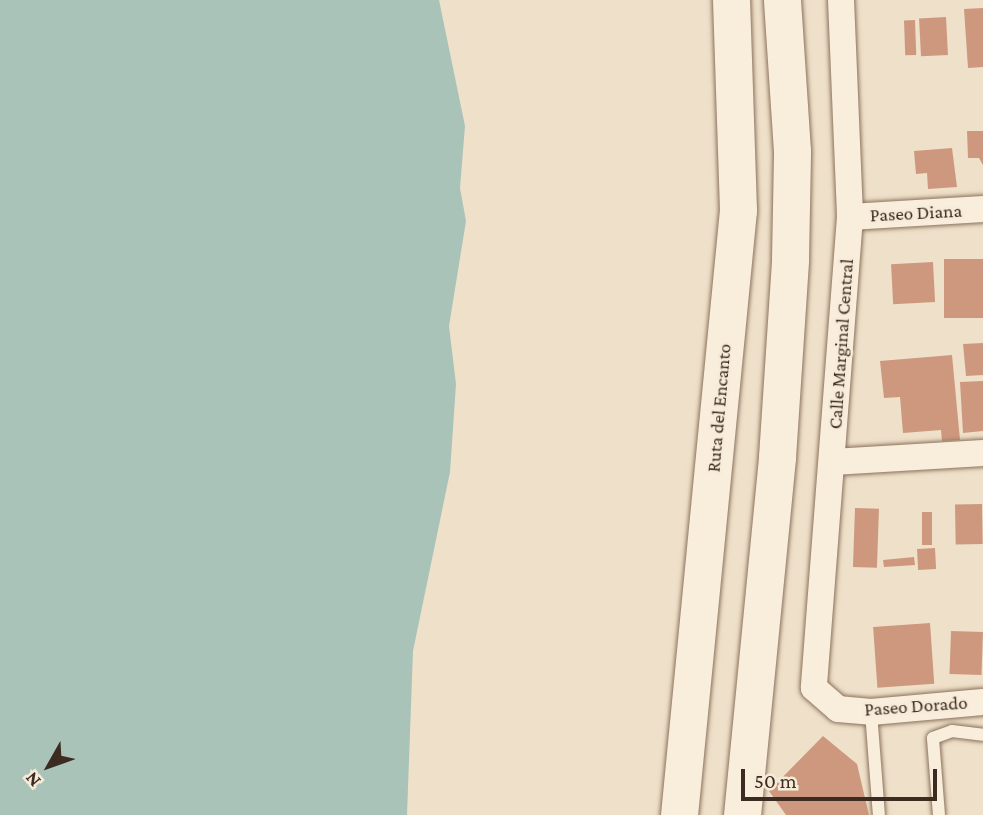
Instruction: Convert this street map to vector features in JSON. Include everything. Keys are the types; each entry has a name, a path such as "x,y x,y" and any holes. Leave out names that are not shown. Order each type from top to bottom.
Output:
{"main road":[{"name":"Ruta del Encanto","path":"679,815 738,210 731,0"},
{"path":"743,815 777,457 790,259 792,150 782,0"}],"street":[{"name":"Calle Marginal Central","path":"814,688 850,217 841,0"},
{"name":"Paseo Diana","path":"850,217 983,209"},
{"path":"833,462 983,453"},
{"name":"Paseo Dorado","path":"814,688 838,709 871,712 983,702"}],"lane":[{"path":"871,712 879,815"},
{"path":"939,815 933,738 952,731 983,735"}],"shaded area":[{"path":"0,0 439,0 465,126 460,188 466,221 449,326 456,384 450,472 413,651 407,815 0,815"}],"building":[{"path":"983,8 983,67 968,68 964,9"},
{"path":"946,17 948,55 921,56 919,18"},
{"path":"904,20 915,20 916,55 905,55"},
{"path":"967,131 983,131 983,165 979,158 968,158"},
{"path":"952,148 957,187 928,189 927,173 916,174 914,151"},
{"path":"944,259 983,259 983,318 944,318"},
{"path":"933,262 935,302 893,304 891,264"},
{"path":"983,343 983,375 966,376 963,344"},
{"path":"952,355 960,440 942,441 941,430 903,433 900,397 884,398 880,361"},
{"path":"983,381 983,431 963,433 960,382"},
{"path":"955,504 982,504 983,544 956,544"},
{"path":"855,508 879,509 877,568 853,567"},
{"path":"922,512 932,512 932,545 922,545"},
{"path":"935,548 936,569 918,570 917,549"},
{"path":"914,557 915,565 884,567 883,560"},
{"path":"930,623 934,684 877,688 873,627"},
{"path":"951,631 983,632 981,675 949,674"},
{"path":"823,736 857,764 869,815 786,815 769,791"}]}
